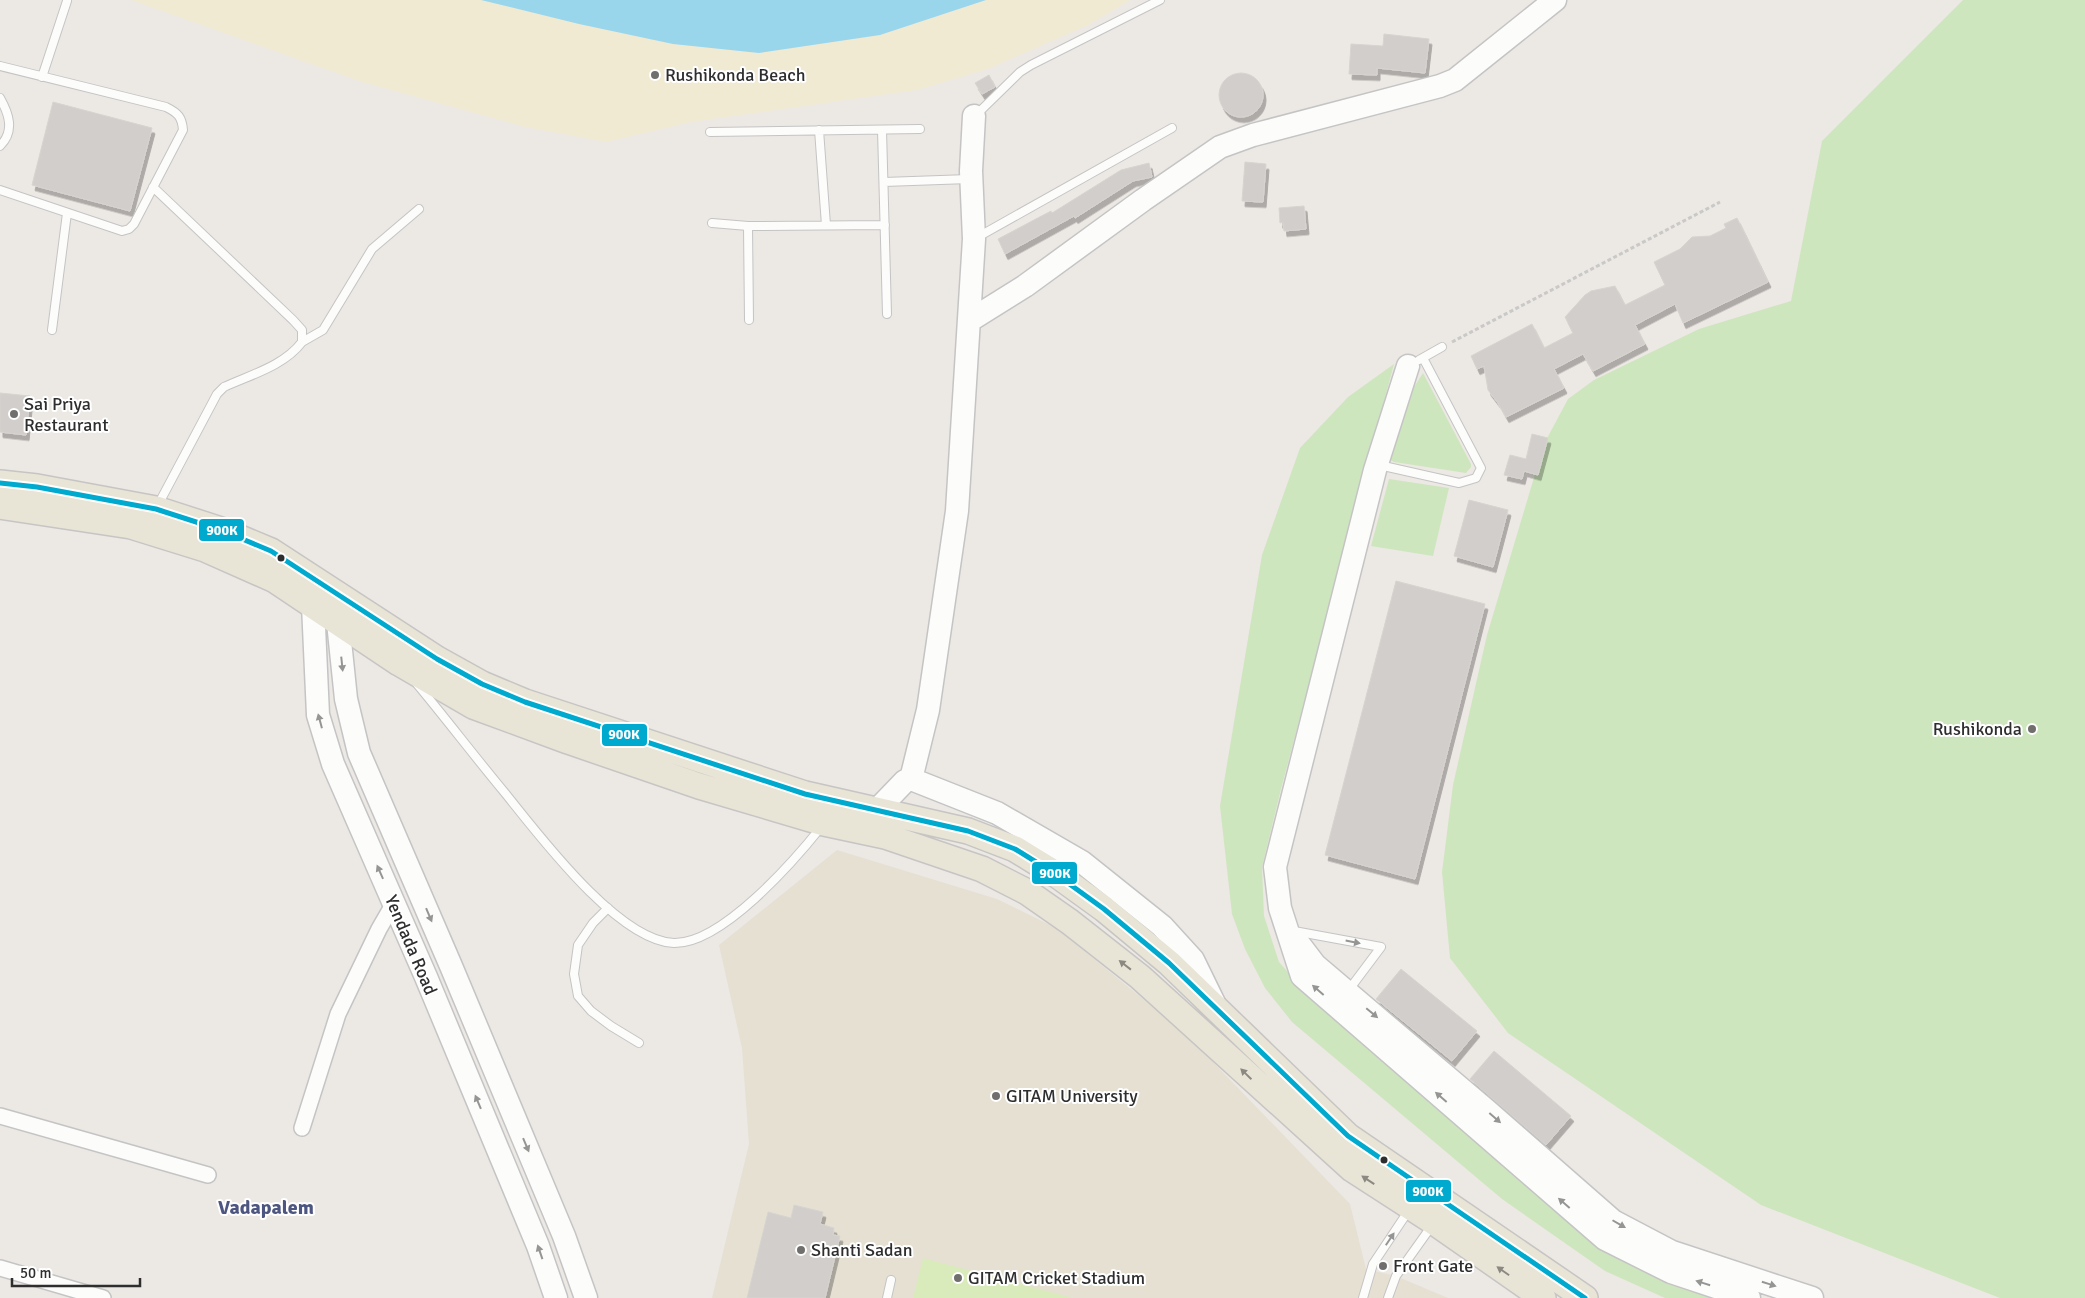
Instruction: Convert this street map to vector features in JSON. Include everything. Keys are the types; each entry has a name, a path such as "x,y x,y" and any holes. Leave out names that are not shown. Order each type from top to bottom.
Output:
{"main road":[{"path":"0,483 37,487 156,509 221,530 271,551 317,594 338,622 399,663 482,709 568,741 699,786 828,812 878,810 968,831 1015,849 1057,875 1104,909 1170,963 1348,1136 1586,1298"},
{"path":"0,506 130,526 205,549 275,580 317,594 343,598 437,659 482,684 525,702 769,782 828,812 885,836 982,869 1027,892 1070,922 1140,977 1352,1169 1434,1222 1543,1298"}],"street":[{"path":"969,321 1026,286 1143,200 1220,147 1253,135 1440,86 1455,80 1555,0"},
{"path":"911,779 928,710 958,511 974,239 971,179 974,116"},
{"path":"1415,362 1377,465 1275,867 1280,908 1302,976 1605,1239 1671,1272 1749,1298"},
{"name":"Yendada Road","path":"317,594 318,716 333,764 394,903 538,1246 556,1298"},
{"name":"Yendada Road","path":"343,598 338,622 346,699 359,753 564,1236 586,1298"},
{"path":"878,810 906,781 911,779 997,813 1082,862 1162,926 1193,960 1217,1009"},
{"path":"302,1128 338,1014 379,929 394,903"},
{"path":"1288,930 1315,965 1613,1221 1672,1252 1812,1298"},
{"path":"0,1116 208,1175"},
{"path":"0,1268 103,1298"}],"lane":[{"path":"974,116 1020,72 1030,65 1160,0"},
{"path":"42,77 67,1"},
{"path":"0,66 166,108 177,112 182,120 183,130 134,224 129,229 122,231 0,190"},
{"path":"0,98 9,114 10,133 0,146"},
{"path":"974,239 1172,128"},
{"path":"710,132 920,129"},
{"path":"819,130 826,226"},
{"path":"882,130 887,314"},
{"path":"884,182 971,179"},
{"path":"153,187 294,320 302,330 302,342"},
{"path":"156,509 217,394 224,388 284,360 295,352 302,342 323,330 372,248 418,209"},
{"path":"52,330 67,213"},
{"path":"712,223 748,226 885,225"},
{"path":"748,226 750,320"},
{"path":"1377,465 1459,483 1476,478 1481,468 1415,362 1442,347"},
{"path":"399,663 542,839 608,908 654,939 675,943 704,936 765,890 796,859 828,812"},
{"path":"608,908 593,923 578,945 574,974 578,996 591,1011 639,1043"},
{"path":"1288,930 1382,947 1347,992"},
{"path":"1363,1298 1373,1264 1411,1208"},
{"path":"1388,1298 1396,1276 1434,1222"},
{"path":"887,1298 891,1280"}],"path":[{"path":"1442,347 1720,202"}],"shaded area":[{"name":"GITAM University","path":"837,850 997,899 1056,928 1186,1034 1350,1204 1366,1269 1396,1276 1448,1298 712,1298 749,1144 742,1048 719,945"}],"green space":[{"path":"1963,0 2085,0 2085,1298 2000,1298 1761,1205 1508,1033 1450,958 1442,872 1453,785 1487,635 1544,444 1568,399 1594,380 1699,329 1791,301 1822,141"},
{"path":"1394,364 1262,867 1264,916 1279,962 1315,1003 1444,1112 1722,1298 1665,1298 1605,1271 1502,1199 1292,1022 1265,988 1245,949 1232,914 1220,806 1262,555 1300,448 1348,397"},
{"path":"1423,373 1471,464 1466,473 1390,460 1414,387"},
{"path":"1389,479 1449,488 1433,556 1371,546"},
{"name":"GITAM Cricket Stadium","path":"923,1258 1073,1298 913,1298"}],"sand":[{"name":"Rushikonda Beach","path":"131,0 481,0 579,24 673,44 759,53 880,35 986,0 1130,0 1090,24 988,69 917,90 691,122 606,142 525,127 362,82"}],"water":[{"path":"481,0 986,0 880,35 759,53 673,44 579,24"}],"building":[{"path":"1384,34 1429,39 1425,73 1377,68 1377,75 1349,74 1351,44 1383,46"},
{"path":"1237,73 1245,73 1257,79 1263,95 1257,111 1245,117 1237,117 1225,111 1219,99 1219,91 1225,79"},
{"path":"989,75 995,87 982,94 975,83"},
{"path":"53,102 152,128 130,211 32,185"},
{"path":"1245,162 1266,164 1263,202 1242,201"},
{"path":"1149,163 1152,177 1133,181 1075,218 1074,216 1005,254 998,239 1051,211 1052,213 1121,170"},
{"path":"1304,206 1306,229 1284,231 1283,222 1280,223 1279,208"},
{"path":"1737,218 1768,282 1683,323 1675,304 1635,325 1645,344 1593,371 1583,354 1554,369 1564,388 1506,417 1488,390 1484,366 1477,369 1471,356 1532,324 1544,348 1573,333 1565,317 1585,295 1591,291 1615,286 1625,305 1665,285 1654,262 1680,249 1692,237 1710,236 1726,228 1724,224"},
{"name":"Sai Priya Restaurant","path":"0,393 30,396 26,435 0,432"},
{"path":"1532,434 1548,438 1538,475 1524,471 1522,479 1504,475 1510,455 1526,459"},
{"path":"1469,500 1508,510 1493,567 1454,556"},
{"path":"1396,581 1485,604 1415,879 1325,855"},
{"path":"1401,969 1477,1031 1452,1061 1376,999"},
{"path":"1494,1051 1571,1116 1546,1145 1470,1079"},
{"name":"Shanti Sadan","path":"794,1205 823,1212 820,1224 834,1228 833,1235 840,1236 825,1298 747,1298 768,1212 791,1218"}],"transit line":[{"name":"900K","path":"0,483 37,487 156,509 221,530 271,551 437,659 482,684 525,702 805,794 968,831 1015,849 1057,875 1104,909 1169,963 1348,1136 1585,1298"}],"place":[{"name":"Rushikonda Beach","path":"655,75"},
{"name":"Sai Priya Restaurant","path":"14,414"},
{"name":"Rushikonda","path":"2032,729"},
{"name":"GITAM University","path":"996,1096"},
{"name":"Shanti Sadan","path":"801,1250"},
{"name":"Front Gate","path":"1383,1266"},
{"name":"GITAM Cricket Stadium","path":"958,1278"}],"district":[{"name":"Vadapalem","path":"266,1207"}]}
